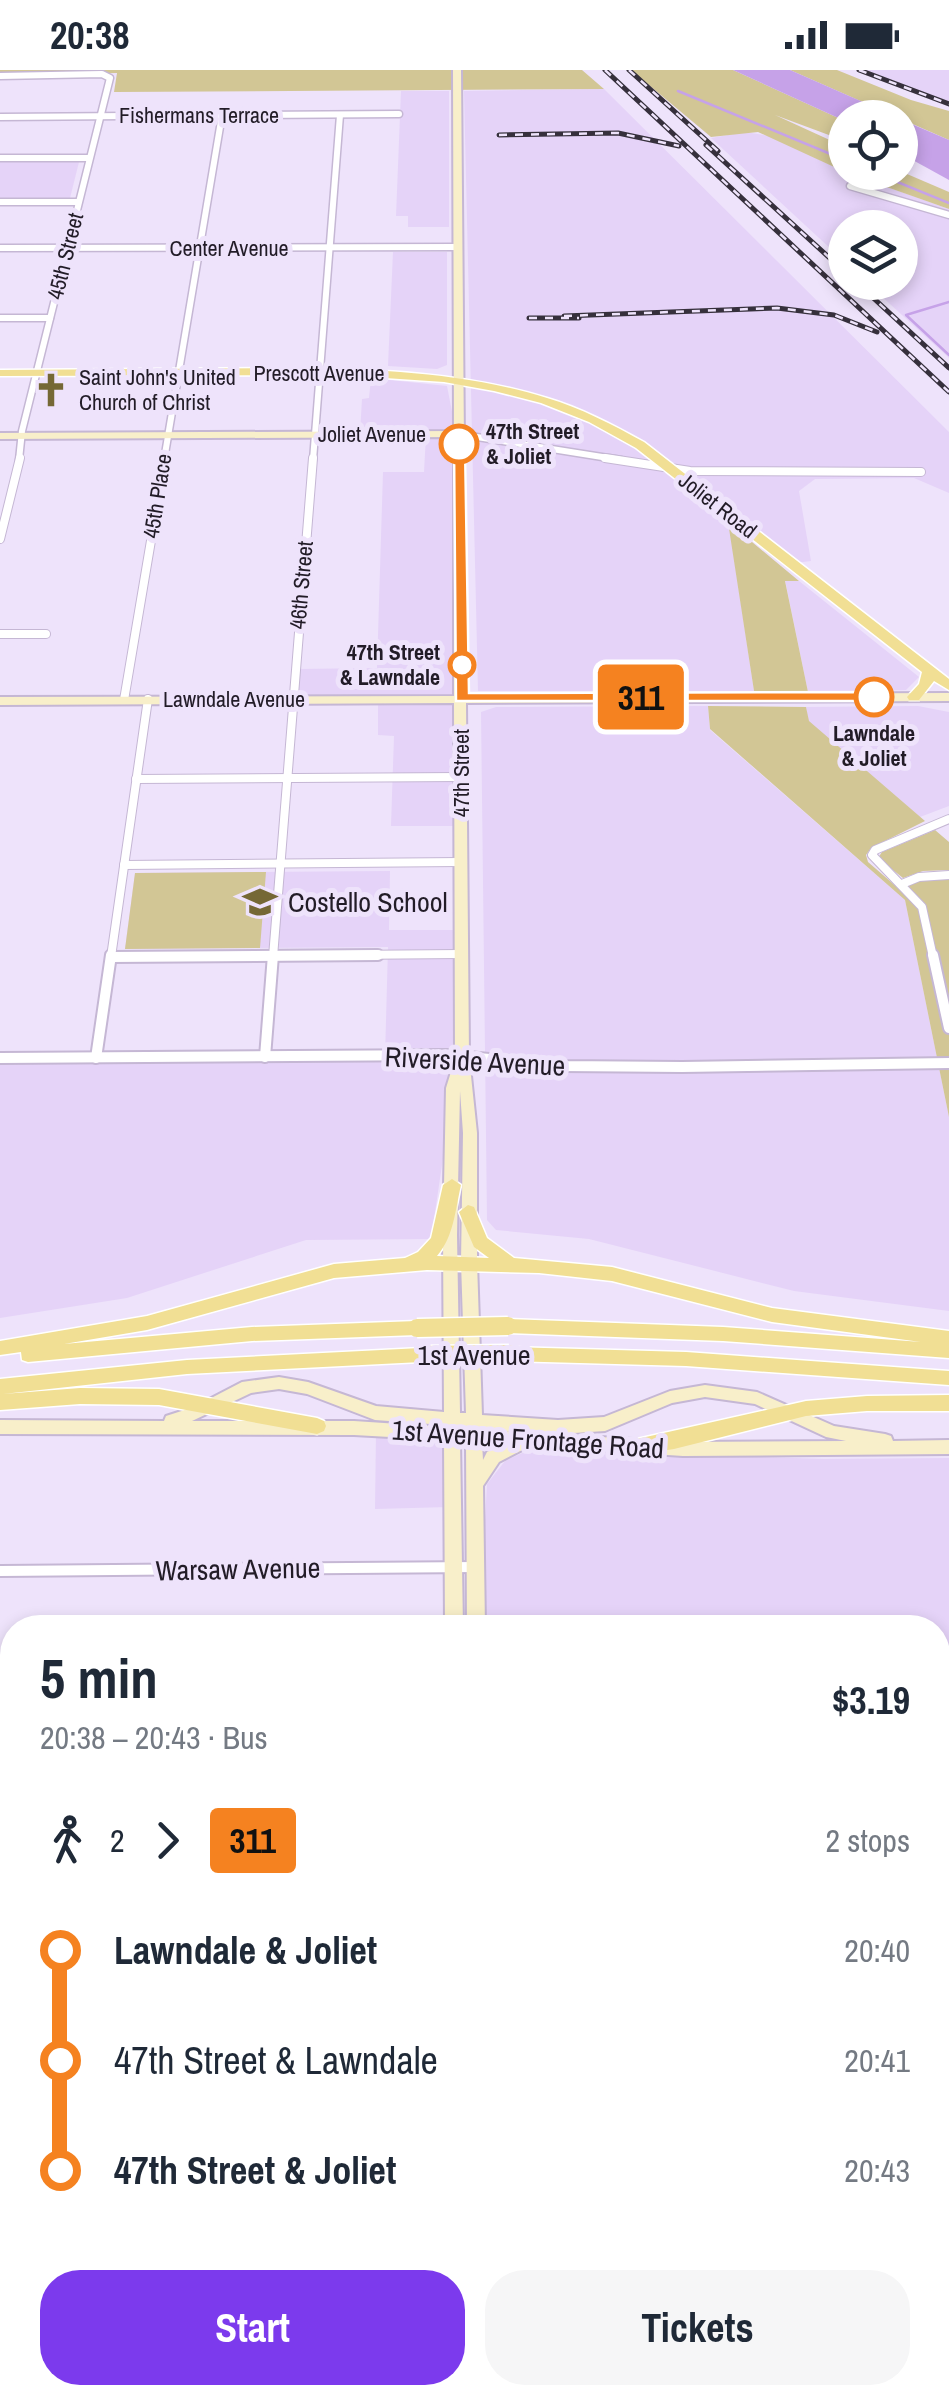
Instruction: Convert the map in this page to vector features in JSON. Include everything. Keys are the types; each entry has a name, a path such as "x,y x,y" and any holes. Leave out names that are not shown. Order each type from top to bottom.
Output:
{"main road":[{"name":"47th Street","path":"457,76 462,1057 468,1087 468,1212 477,1428 476,1615"},
{"name":"Prescott Avenue","path":"0,373 318,372 458,378"},
{"name":"Joliet Road","path":"458,378 574,409 610,426 671,468 949,686"},
{"name":"Joliet Avenue","path":"0,436 458,434"},
{"path":"914,697 926,685 929,671"},
{"name":"Lawndale Avenue","path":"0,701 949,697"},
{"name":"47th Street","path":"454,1615 449,1264 453,1088 462,1057"},
{"path":"407,1263 431,1254 444,1235 452,1185"},
{"path":"468,1212 472,1228 488,1250 522,1265"},
{"path":"0,1348 147,1324 334,1272 407,1263 522,1265 612,1274 798,1320 949,1338"},
{"name":"1st Avenue","path":"0,1359 220,1337 508,1326 723,1334 949,1351"},
{"name":"1st Avenue","path":"0,1387 236,1364 421,1354 686,1360 949,1378"},
{"name":"1st Avenue Frontage Road","path":"108,1426 173,1420 248,1388 279,1383 308,1388 360,1410 453,1427"},
{"name":"1st Avenue Frontage Road","path":"0,1427 477,1428 605,1424 670,1397 705,1391 742,1394 844,1435 949,1446"},
{"path":"0,1402 132,1395 317,1426"},
{"path":"636,1447 696,1438 787,1412 847,1404 949,1403"},
{"name":"1st Avenue Frontage Road","path":"477,1428 526,1440 636,1447 824,1450 949,1446"},
{"path":"478,1483 493,1457 526,1440"}],"street":[{"name":"45th Street","path":"0,76 109,76 0,540"},
{"name":"46th Street","path":"265,1056 340,114"},
{"name":"Fishermans Terrace","path":"0,117 399,114"},
{"name":"45th Place","path":"124,700 222,115"},
{"path":"0,158 89,158"},
{"path":"864,190 949,215"},
{"path":"0,202 78,202"},
{"name":"Center Avenue","path":"0,248 458,247"},
{"path":"0,318 50,318"},
{"name":"Joliet Avenue","path":"458,434 671,468 921,472"},
{"path":"0,634 46,634"},
{"path":"96,1058 148,700"},
{"path":"136,778 461,776"},
{"path":"949,820 872,854 922,906 949,1028"},
{"path":"124,864 461,862"},
{"path":"902,884 919,877 949,875"},
{"path":"111,957 461,954"},
{"name":"Riverside Avenue","path":"0,1058 462,1057 562,1066 949,1063"},
{"name":"Warsaw Avenue","path":"0,1571 477,1567"}],"shaded area":[{"path":"0,70 582,70 604,89 114,92 117,73 0,75"},
{"path":"631,70 733,70 828,113 828,135 775,115 828,139 828,164 758,132 711,137"},
{"path":"733,70 790,70 858,100 828,100 828,113"},
{"path":"790,70 837,70 911,100 858,100"},
{"path":"862,70 949,70 949,102 916,93"},
{"path":"604,89 949,432 949,493 914,478 815,479 799,491 811,561 795,563 727,511 754,691 478,691 464,91"},
{"path":"401,91 449,91 449,227 408,227 408,216 396,216"},
{"path":"918,102 949,111 949,140 918,126"},
{"path":"918,127 949,140 949,180 918,163"},
{"path":"745,132 770,136 828,164 828,190 896,190 949,209 949,358 886,300 918,300 918,210 828,210 828,246 711,138"},
{"path":"0,162 79,162 70,198 0,198"},
{"path":"918,179 949,192 949,209 895,190 918,190"},
{"path":"393,252 447,252 447,365 437,369 388,366"},
{"path":"371,378 447,386 456,432 360,433 362,399 369,398"},
{"path":"426,435 457,435 460,826 391,826 394,736 378,735 378,700 293,700 297,669 377,668 383,472 424,472"},
{"path":"728,522 799,581 785,581 808,692 754,691"},
{"path":"785,580 799,581 919,677 906,690 808,692"},
{"path":"708,706 710,730 905,900 949,1117 949,1311 794,1291 589,1239 496,1230 487,1220 481,712 496,707"},
{"path":"708,706 806,707 809,721 925,821 871,848 866,855 868,862 898,888 919,878 949,877 949,1117 905,900 710,729"},
{"path":"918,706 949,712 949,806 920,817 808,721 806,707"},
{"path":"935,830 949,842 949,870 923,871 903,878 878,858 882,852"},
{"path":"390,871 389,930 460,930 458,1058 431,1239 306,1240 127,1298 0,1318 0,1060 385,1057 388,947 125,949 135,873"},
{"path":"266,872 260,948 125,949 135,873"},
{"path":"376,1432 449,1438 449,1507 375,1509"},
{"path":"531,1449 824,1459 949,1458 949,1615 480,1615 487,1484 505,1461"}],"waterway":[{"path":"678,91 828,153"},
{"path":"917,190 949,203"},
{"path":"949,302 906,315 949,355"}],"railway":[{"path":"605,70 949,392"},
{"path":"629,70 718,151"},
{"path":"859,70 949,104"},
{"path":"499,135 618,133 679,146"},
{"path":"706,145 828,256"},
{"path":"875,300 949,368"},
{"path":"564,316 777,308 834,315 877,332"},
{"path":"529,318 579,318"}],"bus line":[{"name":"311","path":"459,444 462,698 874,697"}],"place":[{"name":"Saint John's United Church of Christ","path":"51,390"},
{"name":"47th Street & Joliet","path":"459,444"},
{"name":"47th Street & Lawndale","path":"462,665"},
{"name":"Lawndale & Joliet","path":"874,697"},
{"name":"Costello School","path":"260,902"}]}
